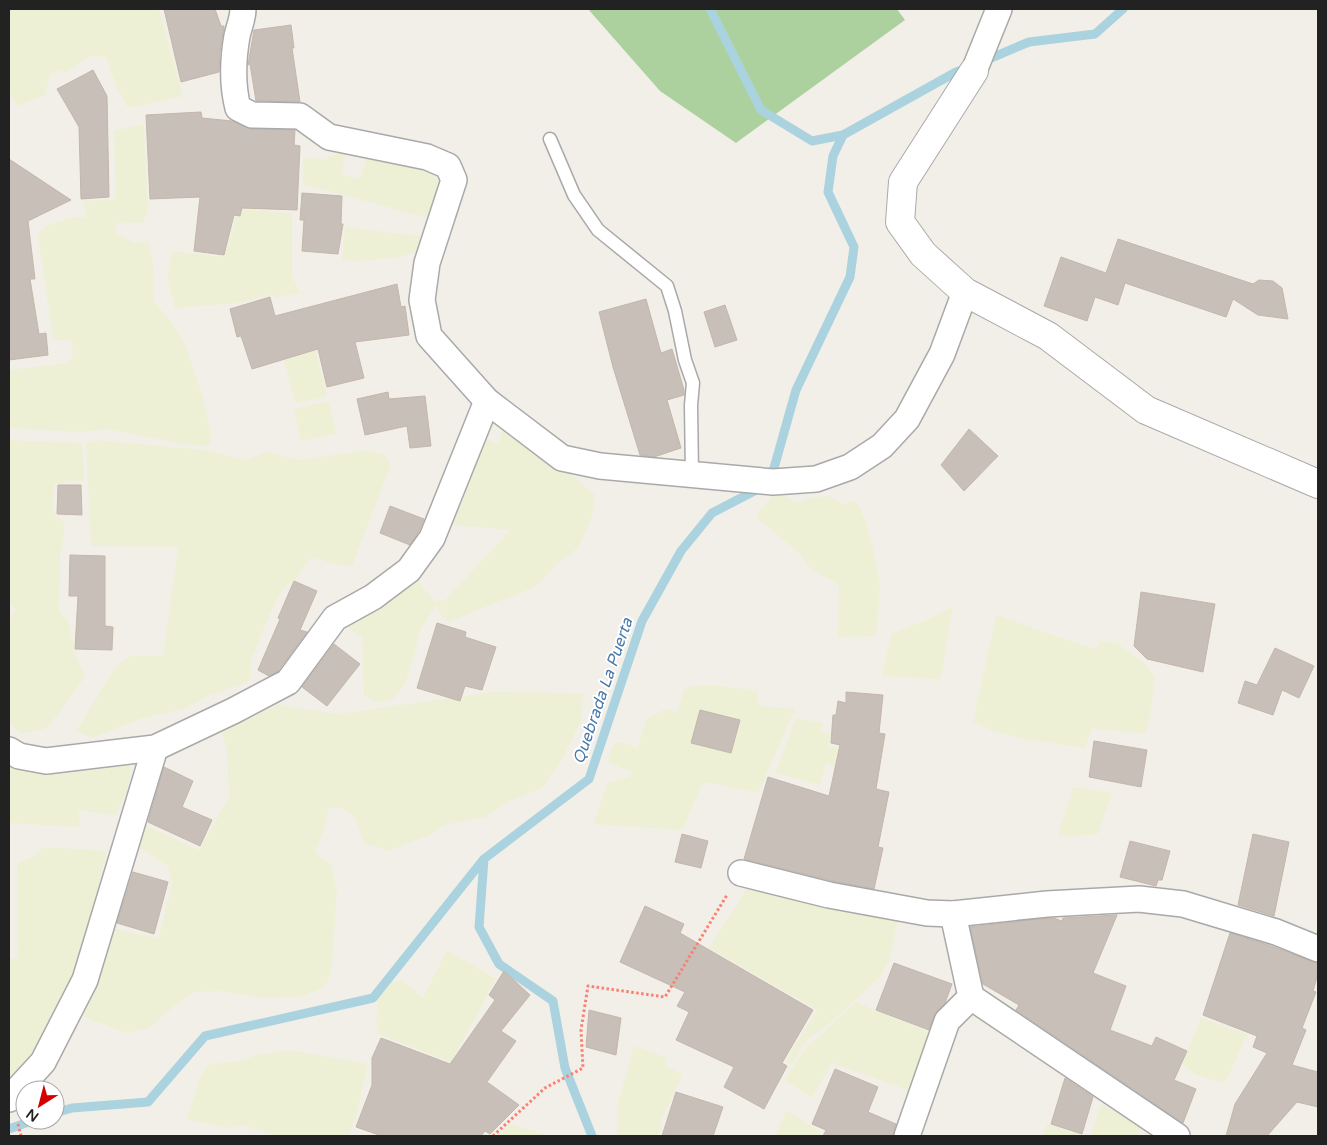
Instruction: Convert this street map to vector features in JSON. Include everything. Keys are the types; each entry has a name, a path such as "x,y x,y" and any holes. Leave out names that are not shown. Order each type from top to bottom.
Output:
{"street":[{"path":"244,9 237,36 234,73 234,92 238,108 252,115 300,116 328,137 428,157 448,166 454,180 426,263 422,300 429,336 487,401 562,458 600,466 766,482 816,479 850,467 882,446 908,419 942,354 965,292"},
{"path":"999,9 978,62 903,182 900,222 923,254 965,292 1048,336 1146,410 1318,484"},
{"path":"9,750 19,756 46,761 155,748 288,682 335,618 373,597 409,570 432,538 487,401"},
{"path":"9,1099 43,1062 85,980 155,748"},
{"path":"741,873 828,895 927,913 952,914 1048,904 1139,899 1183,904 1276,932 1318,949"},
{"path":"952,914 972,998 1177,1136"},
{"path":"907,1136 947,1022 972,998"}],"lane":[{"path":"550,139 574,195 598,230 667,286 675,311 685,360 693,383 691,405 692,475"}],"path":[{"path":"493,1136 545,1088 583,1068 581,1030 588,986 665,997 741,873"}],"green space":[{"path":"9,9 159,9 183,96 128,108 117,88 106,57 90,56 65,73 61,70 50,75 45,95 18,106 9,93"},
{"path":"588,9 897,9 905,20 736,143 660,91"},
{"path":"144,124 148,211 143,223 125,222 115,224 117,233 134,243 149,241 153,265 154,301 171,322 186,346 204,401 212,440 208,446 182,444 107,429 79,432 9,428 9,370 69,363 73,354 71,341 53,339 38,235 45,226 70,218 86,217 84,201 116,199 114,131"},
{"path":"336,154 346,154 341,174 360,179 367,157 417,165 436,177 444,184 431,219 303,184 303,160 309,157 323,160"},
{"path":"243,209 292,213 292,276 300,293 276,297 270,295 239,303 175,308 167,277 172,251 225,257 236,217 240,217"},
{"path":"345,227 420,236 416,252 395,258 357,261 342,260"},
{"path":"314,343 327,396 295,403 282,351"},
{"path":"329,401 336,434 301,441 294,409"},
{"path":"503,428 544,460 571,474 595,495 591,520 578,548 559,562 538,584 522,593 449,622 442,617 436,606 420,630 406,682 392,700 377,702 364,696 362,637 349,629 348,623 403,591 415,577 434,601 445,600 510,530 451,525 462,504 484,438 498,444"},
{"path":"9,440 82,443 84,481 55,484 52,506 56,516 65,523 63,545 60,553 59,612 68,620 75,653 85,677 48,727 38,731 21,733 9,723 9,620 16,609 9,603"},
{"path":"96,440 204,450 246,460 268,452 300,460 367,450 384,454 391,465 352,566 341,566 312,557 296,579 283,588 251,659 251,673 248,682 209,695 184,709 143,718 92,738 76,731 115,667 131,656 163,656 178,547 91,546 86,443"},
{"path":"775,491 797,503 811,498 828,496 842,504 856,501 865,519 874,552 880,589 876,636 838,637 839,585 810,568 799,553 756,517"},
{"path":"953,606 941,679 882,676 891,634 929,619"},
{"path":"996,615 1091,648 1098,647 1100,641 1118,644 1143,662 1155,676 1150,717 1145,734 1092,728 1085,748 1025,739 991,730 973,722"},
{"path":"694,686 723,686 757,691 760,706 795,709 758,793 705,782 699,791 683,829 680,830 593,824 607,783 631,776 632,772 608,762 614,743 627,743 637,749 646,719 667,708 677,713 684,689"},
{"path":"491,692 583,693 581,721 560,763 541,789 509,801 485,817 443,825 430,835 388,851 364,843 355,817 343,808 329,808 315,852 331,865 337,891 331,974 325,986 301,997 262,998 219,991 195,992 174,1006 149,1028 126,1033 79,1015 110,928 159,938 172,882 168,866 133,844 140,823 199,850 229,797 227,751 221,730 280,704 339,714"},
{"path":"796,718 823,723 820,732 831,733 829,746 872,754 867,777 826,763 820,785 775,773"},
{"path":"124,757 131,770 127,792 115,815 79,810 80,827 9,823 9,765 16,770 47,774 69,773"},
{"path":"1073,787 1112,793 1097,835 1058,836"},
{"path":"44,847 107,851 80,960 70,991 38,1041 25,1068 9,1088 9,959 18,959 17,863 32,857"},
{"path":"748,887 898,919 890,960 879,978 829,1024 810,1037 790,1065 785,1062 817,1010 709,948"},
{"path":"447,950 496,979 451,1062 378,1034 376,1025 378,1000 388,982 402,980 423,998"},
{"path":"856,1002 935,1035 913,1092 832,1063 812,1098 784,1080 805,1049"},
{"path":"1201,1018 1247,1034 1226,1082 1208,1079 1193,1073 1183,1064"},
{"path":"634,1046 665,1057 665,1065 682,1075 662,1118 658,1136 618,1136 617,1106"},
{"path":"288,1050 368,1064 355,1120 348,1136 277,1136 243,1125 227,1128 187,1119 200,1077 210,1064 235,1062 260,1054"},
{"path":"1101,1104 1141,1126 1138,1136 1091,1136"},
{"path":"786,1110 820,1132 819,1136 776,1136"},
{"path":"511,1124 543,1134 545,1136 498,1136"},
{"path":"1047,1124 1082,1136 1043,1136"}],"building":[{"path":"164,9 215,9 221,26 224,26 219,72 181,82"},
{"path":"291,25 294,48 292,48 300,102 256,101 250,64 248,65 254,30"},
{"path":"93,70 107,96 109,197 81,199 79,127 57,89"},
{"path":"201,112 202,118 232,121 251,129 295,130 294,145 300,146 297,210 242,208 240,216 234,215 224,255 194,251 200,197 150,199 146,115"},
{"path":"9,159 71,200 28,221 35,279 30,279 39,334 46,333 48,355 9,360"},
{"path":"302,193 342,196 341,224 343,224 338,254 302,251 304,220 300,220"},
{"path":"1118,239 1253,284 1259,280 1273,281 1282,288 1288,319 1258,315 1233,299 1226,317 1125,283 1118,305 1095,297 1087,321 1044,306 1061,257 1106,273"},
{"path":"397,284 401,307 405,306 409,335 355,342 364,378 327,387 318,349 252,369 241,336 237,337 230,309 270,297 275,316"},
{"path":"646,299 661,353 672,349 684,390 684,395 667,400 681,448 654,457 640,455 613,367 599,312"},
{"path":"725,305 737,340 715,347 704,312"},
{"path":"388,392 389,399 425,396 431,446 410,448 407,426 365,435 357,399"},
{"path":"969,429 998,456 964,491 941,465"},
{"path":"58,485 81,485 82,515 57,514"},
{"path":"390,506 424,519 410,545 380,533"},
{"path":"70,555 105,556 105,626 113,627 112,650 75,649 78,596 69,596"},
{"path":"294,581 317,591 300,630 307,632 278,671 269,676 258,670"},
{"path":"1141,592 1215,604 1203,672 1147,659 1134,646"},
{"path":"437,623 466,632 465,637 496,647 482,690 465,686 460,701 417,688"},
{"path":"334,644 360,664 327,706 302,687"},
{"path":"1275,648 1314,666 1299,698 1282,690 1273,715 1238,703 1245,681 1257,685"},
{"path":"846,692 883,695 879,733 885,734 876,789 889,792 878,847 883,848 874,889 832,881 744,859 768,777 829,796 840,745 831,743 833,715 836,715 838,701 846,703"},
{"path":"700,710 740,720 731,753 691,743"},
{"path":"1094,741 1147,750 1141,787 1089,777"},
{"path":"164,767 193,781 182,807 212,820 200,846 148,822"},
{"path":"682,834 708,841 701,868 675,862"},
{"path":"1253,834 1289,842 1274,916 1238,905"},
{"path":"1130,841 1170,851 1162,880 1158,880 1156,886 1120,877"},
{"path":"133,872 168,882 154,934 117,923"},
{"path":"645,906 684,924 680,933 813,1010 782,1063 787,1066 764,1109 724,1087 734,1067 676,1040 689,1012 677,1006 685,992 620,962"},
{"path":"1117,915 1093,973 1126,986 1110,1030 1152,1046 1156,1037 1187,1051 1174,1080 1196,1089 1183,1123 1016,1010 1019,1005 983,984 970,927 1048,918 1062,921 1063,918"},
{"path":"1230,933 1318,963 1318,974 1313,991 1316,992 1302,1028 1306,1030 1292,1065 1318,1072 1318,1107 1297,1102 1267,1136 1226,1136 1235,1104 1267,1053 1253,1047 1257,1036 1203,1015"},
{"path":"894,963 952,984 945,1003 934,1016 929,1030 876,1010"},
{"path":"504,971 530,995 501,1031 516,1041 487,1082 519,1105 490,1134 485,1131 481,1136 382,1136 356,1127 372,1085 372,1058 381,1038 450,1064 495,1000 489,995"},
{"path":"589,1010 621,1018 616,1055 586,1047"},
{"path":"835,1069 878,1087 868,1112 896,1124 893,1136 823,1136 826,1130 812,1124"},
{"path":"1065,1078 1093,1097 1082,1134 1051,1124"},
{"path":"676,1092 723,1107 713,1136 662,1136"}],"waterway":[{"path":"710,9 761,110 812,141 843,135"},
{"name":"Quebrada La Puerta","path":"984,61 1029,42 1095,34 1123,9"},
{"name":"Quebrada La Puerta","path":"592,1136 565,1068 553,1001 499,964 479,927 484,859 589,779 642,621 681,551 712,513 762,487 774,468 796,390 850,277 854,247 828,192 833,156 843,135 956,72 967,68"},
{"path":"65,1110 148,1102 205,1036 373,998 483,860"},
{"path":"9,1129 15,1127"}]}
